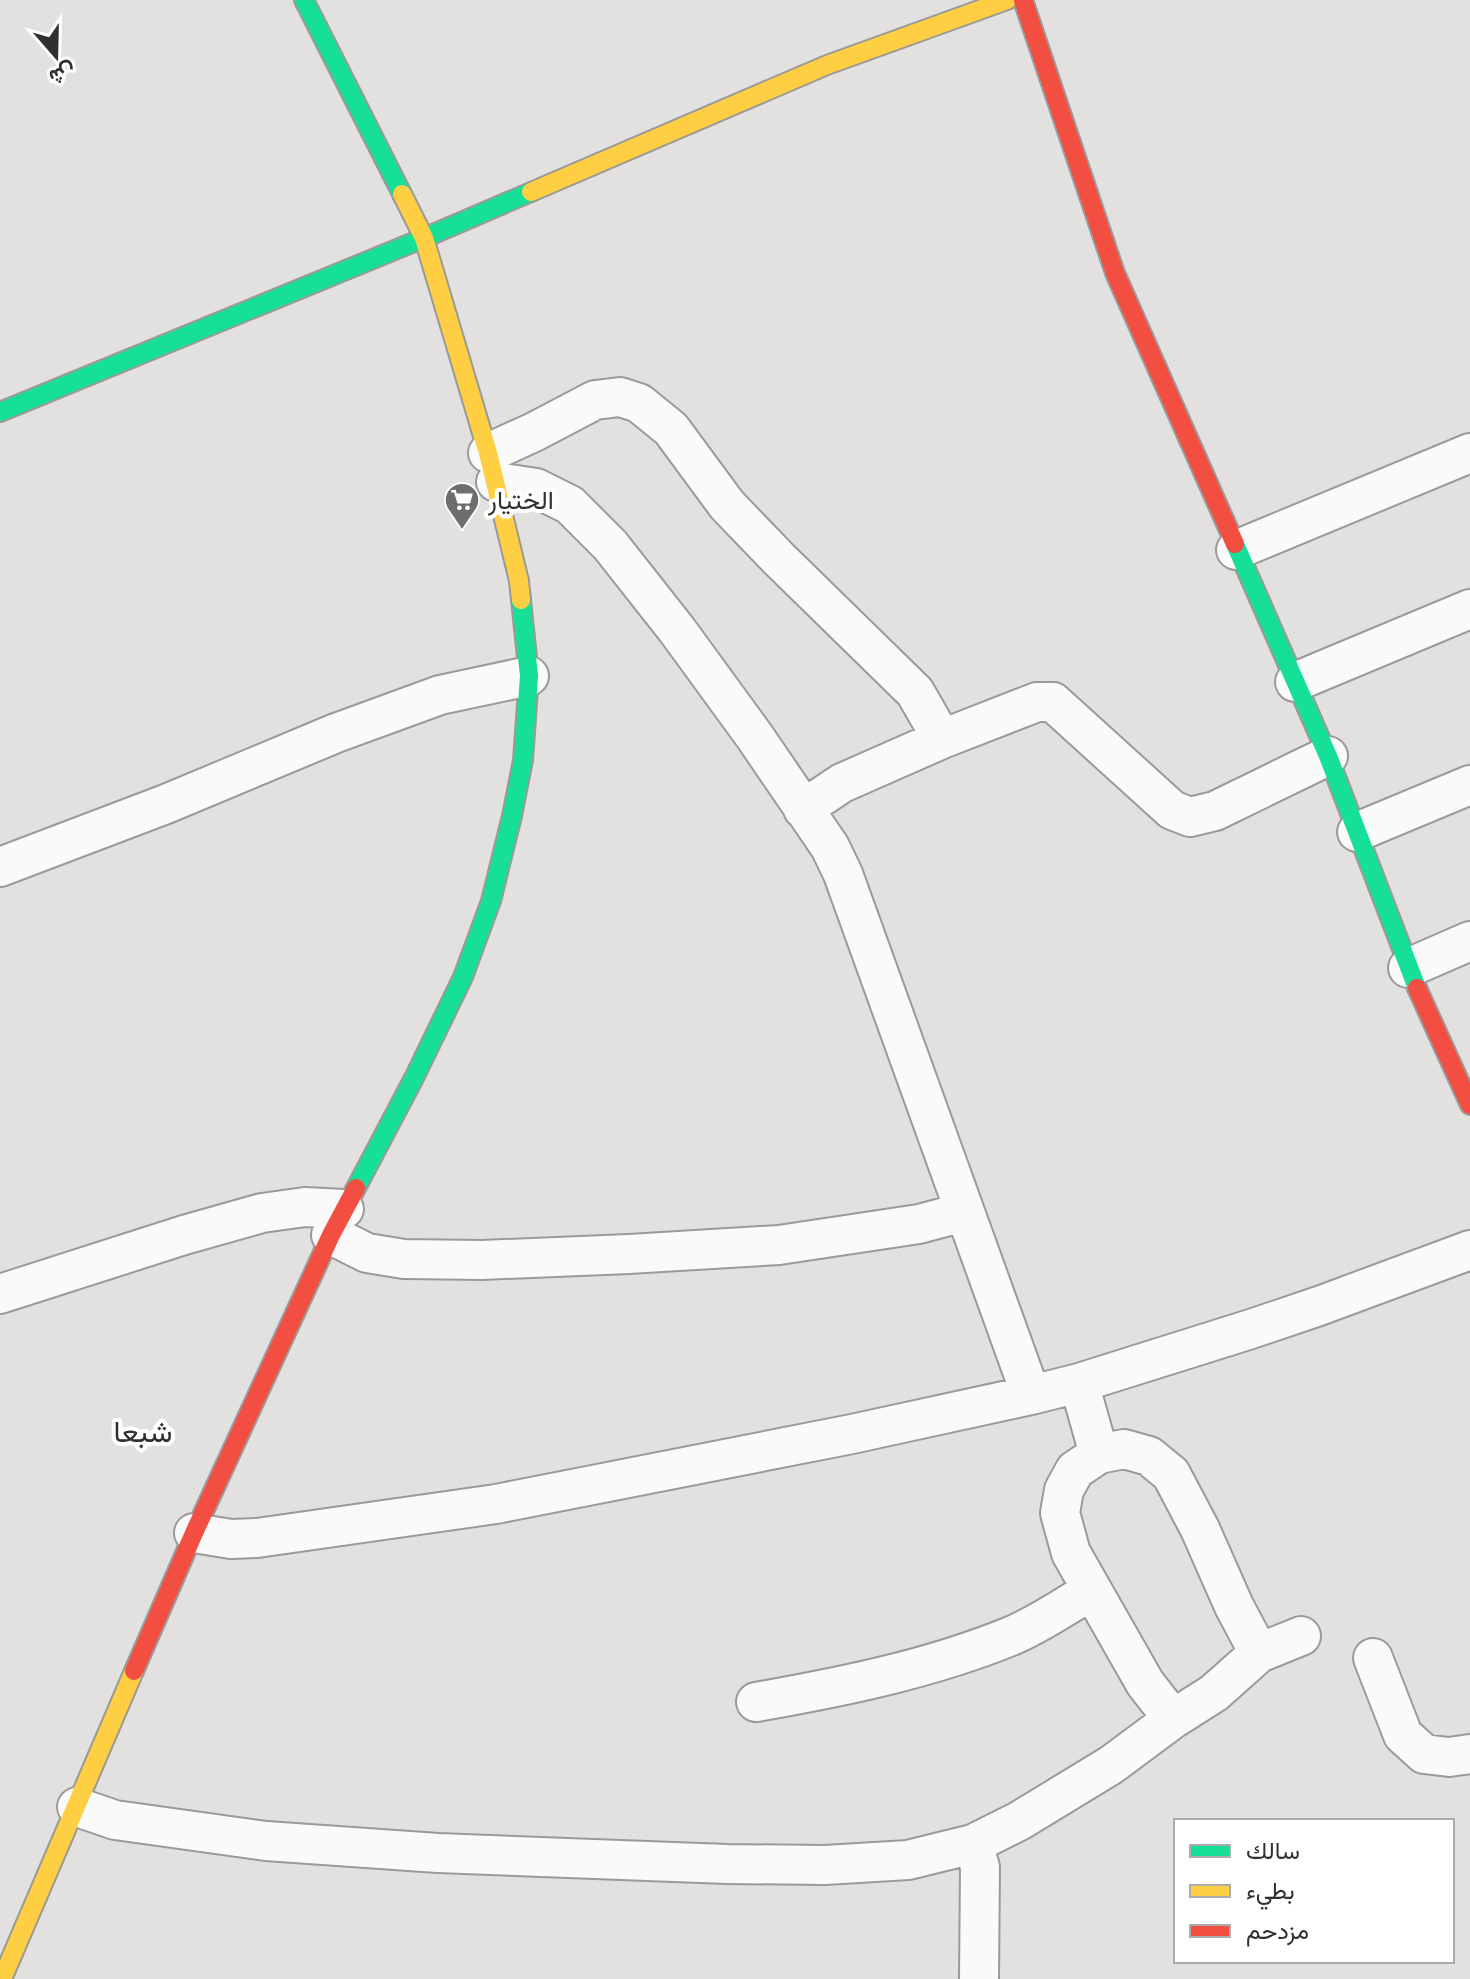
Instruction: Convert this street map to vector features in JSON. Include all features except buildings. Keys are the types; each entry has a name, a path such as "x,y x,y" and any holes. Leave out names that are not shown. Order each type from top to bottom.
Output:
{"street":[{"path":"2,1979 194,1533 337,1222 414,1078 463,977 491,901 523,760 529,676 519,581 492,468 424,238 304,0"},
{"path":"0,412 424,238 827,65 1007,0"},
{"path":"1023,0 1115,273 1328,756 1408,968 1470,1105"},
{"path":"492,468 534,432 595,400 620,397 639,403 671,429 727,505 767,547 915,692 942,739"},
{"path":"1236,550 1470,453"},
{"path":"492,468 570,505 610,545 755,737 830,847 843,874 1031,1395"},
{"path":"1295,682 1470,609"},
{"path":"0,867 166,804 336,733 440,695 529,676"},
{"path":"803,809 842,783 1037,702 1053,702 1172,810 1190,817 1215,811 1328,756"},
{"path":"1357,832 1470,785"},
{"path":"1408,968 1470,941"},
{"path":"0,1294 184,1235 262,1213 305,1207 337,1222 367,1253 404,1259 511,1259 779,1245 919,1224 964,1212"},
{"path":"194,1533 231,1539 257,1538 496,1504 852,1434 1031,1395 1079,1383 1319,1306 1470,1250"},
{"path":"1079,1383 1099,1454"},
{"path":"1173,1719 1145,1683 1071,1553 1060,1513 1064,1490 1075,1470 1099,1454 1124,1449 1149,1456 1171,1474 1259,1653"},
{"path":"756,1702 822,1690 945,1660 1014,1635 1091,1591"},
{"path":"77,1807 115,1820 266,1841 438,1853 727,1864 825,1865 908,1860 973,1844 1019,1821 1111,1765 1214,1693 1259,1653 1301,1636"},
{"path":"1373,1658 1403,1735 1424,1754 1449,1757 1470,1754"},
{"path":"973,1844 980,1867 979,1979"}],"traffic: fast":[{"path":"304,0 402,194"},
{"path":"0,412 531,192"},
{"path":"1235,544 1328,756 1417,988"},
{"path":"356,1188 463,977 491,901 523,760 529,676 521,600"}],"traffic: slow":[{"path":"531,192 827,65 1007,0"},
{"path":"402,194 424,238 488,453 521,600"},
{"path":"2,1979 134,1671"}],"traffic: jam":[{"path":"1023,0 1115,273 1235,544"},
{"path":"1417,988 1470,1105"},
{"path":"134,1671 194,1533 331,1235 356,1188"}],"place":[{"name":"الختيار","path":"462,531"}],"district":[{"name":"شبعا","path":"143,1432"}]}
